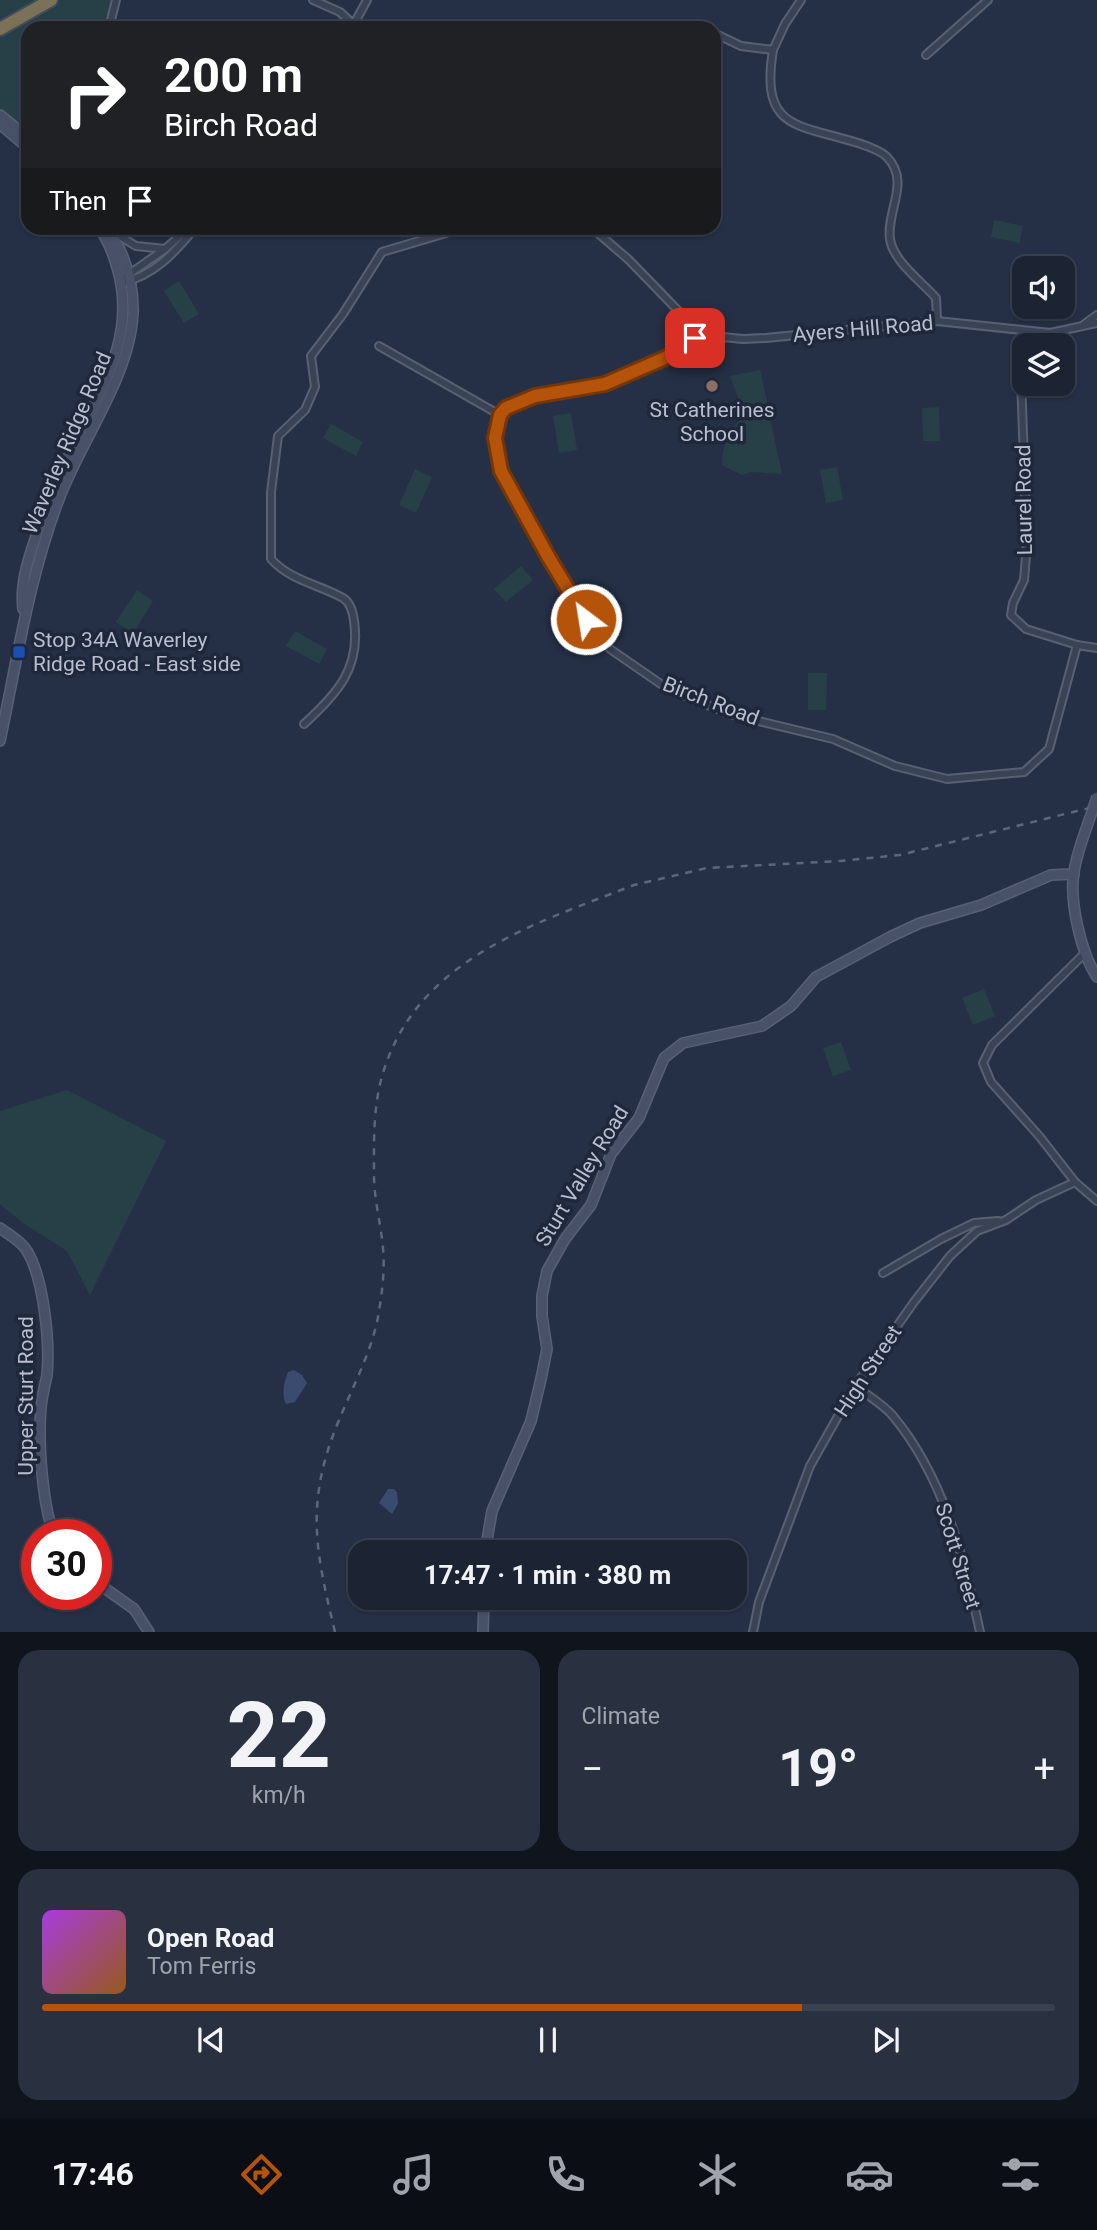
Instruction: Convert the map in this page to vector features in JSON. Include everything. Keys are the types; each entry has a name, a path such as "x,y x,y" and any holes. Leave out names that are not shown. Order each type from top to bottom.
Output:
{"highway":[{"path":"0,29 51,0"}],"street":[{"path":"111,21 116,0"},
{"path":"313,0 340,12 350,21"},
{"path":"358,21 368,0"},
{"path":"801,0 785,24 773,50 769,72 777,111 788,122 869,146 886,157 897,173 897,200 891,217 890,241 899,260 936,298 937,321"},
{"path":"926,55 988,0"},
{"path":"721,36 741,46 773,50"},
{"path":"0,115 21,132"},
{"path":"0,124 21,142"},
{"name":"Waverley Ridge Road","path":"103,235 125,279"},
{"name":"Waverley Ridge Road","path":"0,741 4,704 43,547 59,499 106,399 125,351 133,313 125,279 124,258 112,235"},
{"name":"Waverley Ridge Road","path":"119,235 136,246 165,249"},
{"path":"125,279 181,235"},
{"path":"125,279 154,271 188,235"},
{"path":"304,724 342,685 353,660 356,631 353,610 345,599 303,582 279,568 271,559 271,492 278,436 305,410 315,387 311,356 382,252 439,235"},
{"path":"600,235 629,260 694,327 695,338"},
{"path":"1081,327 1097,315"},
{"name":"Ayers Hill Road","path":"712,336 766,338 937,321 1050,333 1097,323"},
{"path":"694,327 705,323 712,330 712,336 704,342 695,338"},
{"name":"Laurel Road","path":"1025,331 1021,378 1027,544 1024,580 1013,603 1012,615 1026,629 1077,645 1097,648"},
{"path":"379,346 500,415 506,408 535,396 605,384 665,358 695,338"},
{"name":"Birch Road","path":"500,415 495,438 501,471 580,609 610,649 668,689 733,715 833,739 895,766 947,779 1024,772 1049,749 1077,645"},
{"path":"1097,797 1074,874 1073,889 1085,953 1097,977"},
{"name":"Sturt Valley Road","path":"487,1540 492,1511 531,1421 541,1379 547,1349 542,1317 542,1296 547,1271 565,1240 591,1205 611,1154 639,1118 664,1058 683,1043 762,1026 791,1006 816,976 920,923 981,905 1051,875 1074,874"},
{"path":"1085,953 992,1045 983,1063 991,1082 1040,1137 1075,1182 1097,1200"},
{"name":"High Street","path":"753,1632 759,1602 810,1466 855,1386 950,1256 977,1231 1006,1220 1036,1200 1075,1182"},
{"path":"883,1273 974,1223 1006,1220"},
{"name":"Upper Sturt Road","path":"0,1228 25,1248 39,1283 46,1321 47,1373 41,1408 48,1519"},
{"name":"Scott Street","path":"855,1386 892,1414 917,1449 948,1513 980,1632"},
{"path":"112,1593 134,1609 149,1632"},
{"path":"483,1632 484,1610"}],"green space":[{"path":"0,0 116,0 111,21 21,21 21,132 0,115"},
{"path":"994,220 1023,226 1019,243 991,237"},
{"path":"179,281 199,314 184,323 164,291"},
{"path":"760,370 769,410 751,414 748,407 742,408 730,376"},
{"path":"939,407 940,441 923,441 922,408"},
{"path":"571,413 577,450 559,453 553,416"},
{"path":"769,413 782,474 751,472 742,475 722,465 725,444 735,425 749,416"},
{"path":"331,424 363,442 356,456 323,438"},
{"path":"837,467 843,500 826,503 820,470"},
{"path":"415,469 432,477 416,513 399,505"},
{"path":"521,566 533,580 506,602 494,589"},
{"path":"137,590 153,601 133,633 116,622"},
{"path":"565,622 580,644 567,653 552,630"},
{"path":"295,631 327,649 319,664 286,646"},
{"path":"808,673 827,673 826,710 808,710"},
{"path":"984,989 995,1016 973,1025 962,998"},
{"path":"841,1042 851,1070 833,1076 823,1048"},
{"path":"67,1090 166,1141 90,1295 67,1251 23,1223 0,1204 0,1111"}],"water":[{"path":"294,1370 302,1375 307,1383 295,1402 286,1404 284,1384 288,1372"},
{"path":"388,1489 397,1492 398,1504 392,1514 379,1503"}],"railway":[{"path":"335,1632 319,1550 317,1526 321,1476 328,1449 371,1344 381,1300 384,1257 374,1175 374,1128 378,1092 397,1039 420,1005 448,976 481,953 556,915 634,885 707,868 900,855 1097,806"}],"place":[{"name":"St Catherines School","path":"712,386"},
{"name":"Stop 34A Waverley Ridge Road - East side","path":"19,652"}],"route":[{"path":"586,619 501,471 495,438 500,415 506,408 535,396 605,384 665,358 695,338"}]}
